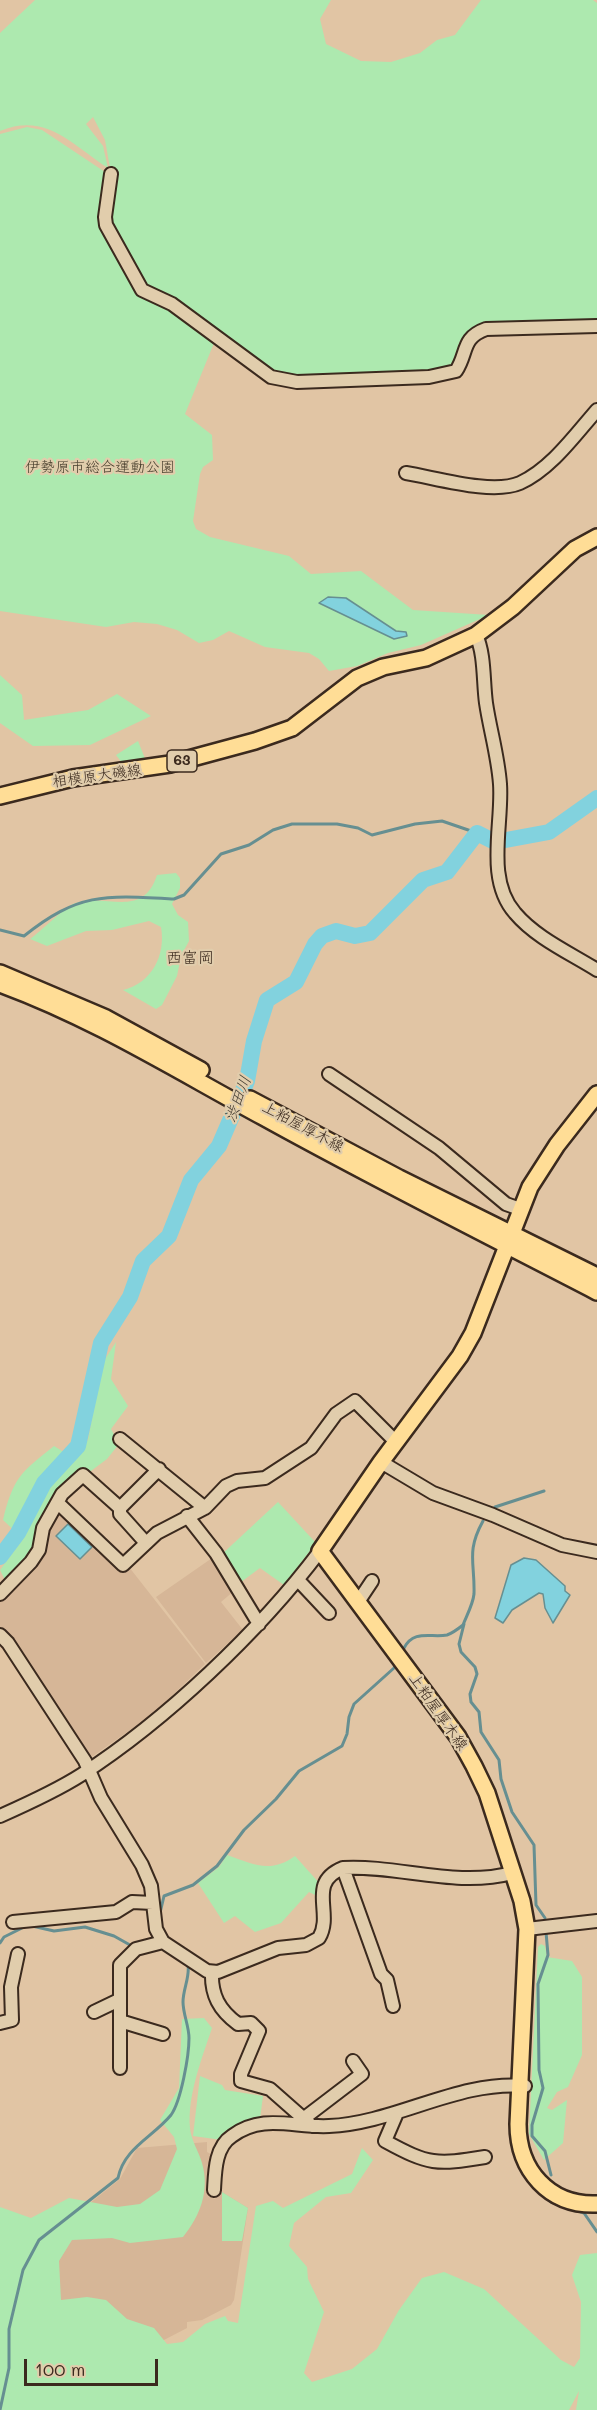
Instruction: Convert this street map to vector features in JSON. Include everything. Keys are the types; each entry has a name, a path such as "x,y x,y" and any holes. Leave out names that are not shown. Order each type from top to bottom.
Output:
{"main road":[{"name":"相模原大磯線","path":"0,796 73,778 170,764 275,735 292,728 319,709 348,683 364,674 426,658 476,635 513,607 575,549 597,537"},
{"name":"上粕屋厚木線","path":"0,973 106,1018 162,1047 225,1090"},
{"name":"上粕屋厚木線","path":"0,984 101,1028 225,1090 263,1112 399,1178 509,1239 597,1292"},
{"path":"320,1551 381,1462 460,1356 473,1333 520,1209 541,1167 597,1094"},
{"name":"上粕屋厚木線","path":"509,1239 597,1276"},
{"name":"上粕屋厚木線","path":"320,1551 464,1747 487,1793 527,1929 518,2138 522,2156 539,2183 561,2198 578,2203 597,2204"}],"street":[{"path":"111,174 106,225 142,290 172,304 271,377 297,382 429,377 456,371 462,363 466,343 486,329 597,326"},
{"path":"406,473 500,487 521,483 560,451 597,410"},
{"path":"476,635 500,783 498,854 502,887 514,912 530,927 597,970"},
{"path":"329,1074 439,1148 506,1204 520,1209"},
{"path":"58,1503 123,1564 146,1543 187,1516 205,1508 226,1486 237,1481 266,1478 312,1448 336,1414 355,1401 396,1442"},
{"path":"120,1439 205,1508"},
{"path":"381,1462 433,1493 493,1515 562,1545 597,1552"},
{"path":"146,1543 120,1514 120,1508 159,1469"},
{"path":"0,1594 35,1556 39,1550 43,1528 62,1494 83,1475 120,1508"},
{"path":"187,1516 216,1554 259,1624"},
{"path":"0,1816 52,1792 88,1769 154,1720 259,1624 320,1551"},
{"path":"298,1580 329,1614"},
{"path":"358,1602 372,1581"},
{"path":"0,1635 8,1643 88,1769 104,1805 142,1865 151,1886 156,1929 163,1942 212,1972"},
{"path":"343,1868 387,1980 393,2006"},
{"path":"212,1972 278,1948 306,1945 319,1938 324,1923 323,1887 329,1877 343,1868 459,1878 496,1878 512,1873"},
{"path":"13,1923 116,1912 132,1902 153,1903"},
{"path":"527,1929 597,1921"},
{"path":"120,2068 119,1970 123,1960 136,1949 163,1942"},
{"path":"0,2023 12,2020 5,1986 18,1954"},
{"path":"212,1972 211,1989 217,2004 238,2024 254,2025 259,2031 241,2074 241,2081 270,2089 308,2122"},
{"path":"94,2012 119,2000"},
{"path":"120,2021 163,2034"},
{"path":"308,2122 364,2077 353,2061"},
{"path":"214,2190 219,2156 231,2136 250,2126 265,2122 308,2122 330,2126 397,2113 492,2086 522,2086"},
{"path":"397,2113 385,2141 418,2159 444,2163 485,2157"}],"shaded area":[{"path":"58,1507 129,1567 205,1664 153,1714 93,1756 86,1755 0,1631 0,1602 36,1563 43,1534"},
{"path":"215,1556 234,1591 221,1602 243,1630 206,1663 156,1597"},
{"path":"207,2142 207,2152 214,2156 208,2196 215,2199 217,2193 222,2192 248,2208 234,2300 231,2305 202,2320 187,2322 187,2328 162,2341 49,2301 44,2240 120,2179 137,2148"}],"green space":[{"path":"35,0 331,0 320,19 326,44 361,61 391,62 420,53 437,40 455,35 481,0 593,0 597,3 597,321 486,323 460,341 451,366 425,372 284,376 271,373 145,287 106,219 116,175 110,168 105,140 93,117 86,124 103,146 108,168 70,141 45,128 31,125 16,126 0,131 0,33"},
{"name":"伊勢原市総合運動公園","path":"27,127 42,130 108,174 100,214 132,280 214,343 185,414 212,435 213,460 203,467 200,474 193,521 196,529 210,537 289,556 311,574 361,571 413,610 489,615 421,645 388,653 357,666 329,671 319,659 309,653 265,647 229,631 213,640 199,643 177,630 157,624 134,622 106,627 0,611 0,134"},
{"path":"0,675 22,695 24,720 88,710 117,694 151,716 90,745 33,746 0,723"},
{"path":"138,741 146,761 138,762 137,759 123,764 116,755"},
{"path":"176,873 180,878 180,888 172,904 178,915 188,922 189,941 181,956 177,976 162,1005 156,1009 123,990 142,981 155,966 161,948 161,927 149,921 112,930 86,931 47,946 30,939 73,904 98,900 132,901 142,897 150,889 157,875"},
{"path":"116,1342 111,1379 128,1406 111,1429 119,1444 107,1459 56,1497 36,1530 32,1552 6,1582 0,1570 23,1539 3,1520 15,1485 26,1470 54,1446 72,1457 88,1440 102,1364"},
{"path":"278,1502 316,1543 284,1585 260,1568 237,1585 220,1556"},
{"path":"227,1855 261,1866 277,1865 295,1856 321,1885 315,1895 309,1892 281,1923 255,1932 235,1916 224,1923 198,1883 219,1867"},
{"path":"541,1944 545,1946 547,1957 572,1961 582,1977 582,2055 568,2087 557,2092 547,2108 552,2110 567,2100 563,2143 544,2160 529,2134 538,1947"},
{"path":"204,2018 212,2028 196,2077 190,2116 193,2141 202,2163 205,2183 199,2212 183,2237 130,2243 112,2238 72,2240 59,2261 61,2300 87,2297 106,2300 127,2319 154,2328 167,2344 183,2342 205,2324 225,2316 228,2321 238,2323 256,2206 273,2201 283,2208 352,2174 362,2148 373,2160 351,2193 326,2197 294,2223 289,2246 307,2267 308,2279 324,2312 304,2373 312,2382 352,2369 377,2349 399,2310 422,2278 444,2272 484,2289 561,2360 574,2367 580,2358 581,2302 572,2275 580,2255 597,2253 597,2410 576,2410 579,2391 569,2410 0,2410 0,2207 31,2218 69,2198 117,2207 140,2204 160,2190 177,2149 174,2137 160,2120 179,2088 182,2019"},
{"path":"200,2076 222,2085 225,2090 263,2096 260,2119 222,2140 193,2136"},
{"path":"222,2192 248,2208 242,2241 222,2241"}],"water":[{"path":"328,597 346,598 396,631 406,632 407,636 394,639 319,603"},
{"path":"68,1524 92,1547 80,1559 56,1536"},
{"path":"524,1558 536,1560 565,1586 565,1591 570,1595 553,1623 545,1608 543,1594 539,1593 512,1610 503,1623 495,1618 511,1565"}],"waterway":[{"name":"渋田川","path":"0,1557 18,1533 44,1483 78,1446 101,1343 130,1297 143,1261 169,1236 191,1180 219,1146 247,1081 254,1041 267,1000 296,982 315,944 322,936 336,931 355,936 370,933 423,880 447,872 477,833 495,842 549,832 597,798"},
{"path":"0,930 24,936 61,911 94,900 111,897 174,899 184,895 221,854 249,845 273,830 292,824 337,824 358,828 372,835 415,824 442,821 477,833"},
{"path":"495,1507 544,1491"},
{"path":"404,1648 408,1642 418,1636 447,1635 463,1625 473,1598 473,1549 483,1521"},
{"path":"464,1624 459,1644 461,1652 475,1667 477,1674 470,1694 471,1702 479,1712 481,1732 499,1760 501,1779 512,1812 534,1845 536,1905 545,1918"},
{"path":"160,1913 164,1896 193,1885 217,1866 244,1830 276,1799 299,1771 342,1746 354,1704 394,1668 396,1663"},
{"path":"0,1943 4,1937 26,1926"},
{"path":"32,1926 54,1931 85,1927 114,1936 130,1945"},
{"path":"546,1932 548,1955 538,1984 539,2070 543,2088 532,2125 532,2136 545,2151 551,2175"},
{"path":"0,2410 9,2368 9,2329 23,2270 39,2240 118,2178 126,2159 164,2123 175,2108 184,2078 189,2046 183,2002 188,1965"},
{"path":"551,2202 584,2213 597,2232"}],"district":[{"name":"西富岡","path":"190,958"}]}
